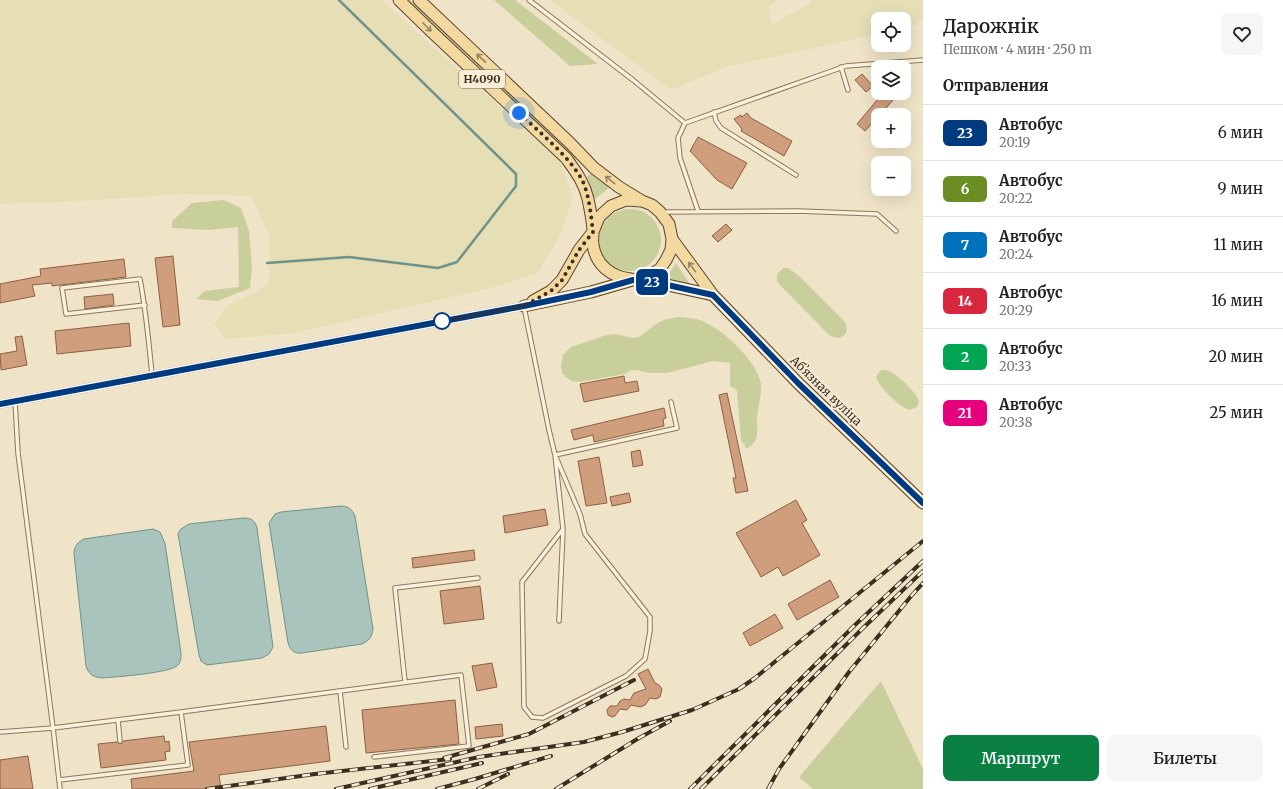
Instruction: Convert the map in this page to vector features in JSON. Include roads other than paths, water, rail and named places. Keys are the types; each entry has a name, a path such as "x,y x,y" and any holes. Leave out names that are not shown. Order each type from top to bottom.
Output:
{"main road":[{"name":"Н4090","path":"399,0 566,158 582,179 588,198 593,232 592,244 595,256 601,266 610,274 621,278 637,279 713,295"},
{"name":"Н4090","path":"419,0 570,143 594,168 619,187 642,201 652,205 660,212 669,224 672,238 713,295"},
{"name":"Н4090","path":"593,232 599,217 611,206 626,200 642,201"},
{"path":"524,306 551,291 562,280 579,250 593,232"},
{"path":"524,306 591,292 650,275 660,269 666,260 671,250 672,238"},
{"name":"Абʼязная вуліца","path":"713,295 798,383 920,500"}],"street":[{"path":"0,404 524,306"}],"lane":[{"path":"529,0 634,80 685,123"},
{"path":"698,211 680,158 678,138 685,123 842,67 923,60"},
{"path":"842,67 848,90"},
{"path":"714,112 716,121 721,128 796,175"},
{"path":"660,212 798,211 877,214 896,231"},
{"path":"145,305 66,314 62,288 140,279 145,305 145,321 152,375"},
{"path":"524,306 555,454 563,529 559,620"},
{"path":"15,401 18,453 60,789"},
{"path":"555,454 677,428 671,402"},
{"path":"555,454 580,514 585,534 650,617 650,631 645,659 626,676 543,718 532,717 524,707 522,582 563,529"},
{"path":"405,682 395,588 478,578"},
{"path":"0,732 52,728 118,720 461,675 469,746 374,757"},
{"path":"340,691 346,747"},
{"path":"59,780 188,765 181,712"},
{"path":"118,720 120,741"}],"water":[{"path":"341,506 350,508 355,516 373,629 372,634 367,642 362,644 297,653 292,650 288,643 269,523 275,514 281,512"},
{"path":"243,518 252,520 257,528 273,647 269,654 262,658 207,665 201,661 199,655 178,534 181,529 189,524"},
{"path":"153,529 160,532 165,543 181,653 180,662 174,668 155,672 102,678 94,676 88,672 86,666 74,551 78,543 84,539"}],"waterway":[{"path":"267,263 349,257 438,268 457,262 516,186 516,174 339,0"}],"railway":[{"path":"336,789 479,757 584,742 622,732 692,710 739,689 755,678 923,541"},
{"path":"690,789 856,624 923,561"},
{"path":"701,789 862,629 923,571"},
{"path":"768,789 779,769 849,672 923,583"},
{"path":"444,758 529,734 634,680"},
{"path":"556,789 639,738 670,721"},
{"path":"437,789 551,756"},
{"path":"207,789 315,774 450,759"},
{"path":"370,789 482,763"},
{"path":"478,789 508,774"}]}
